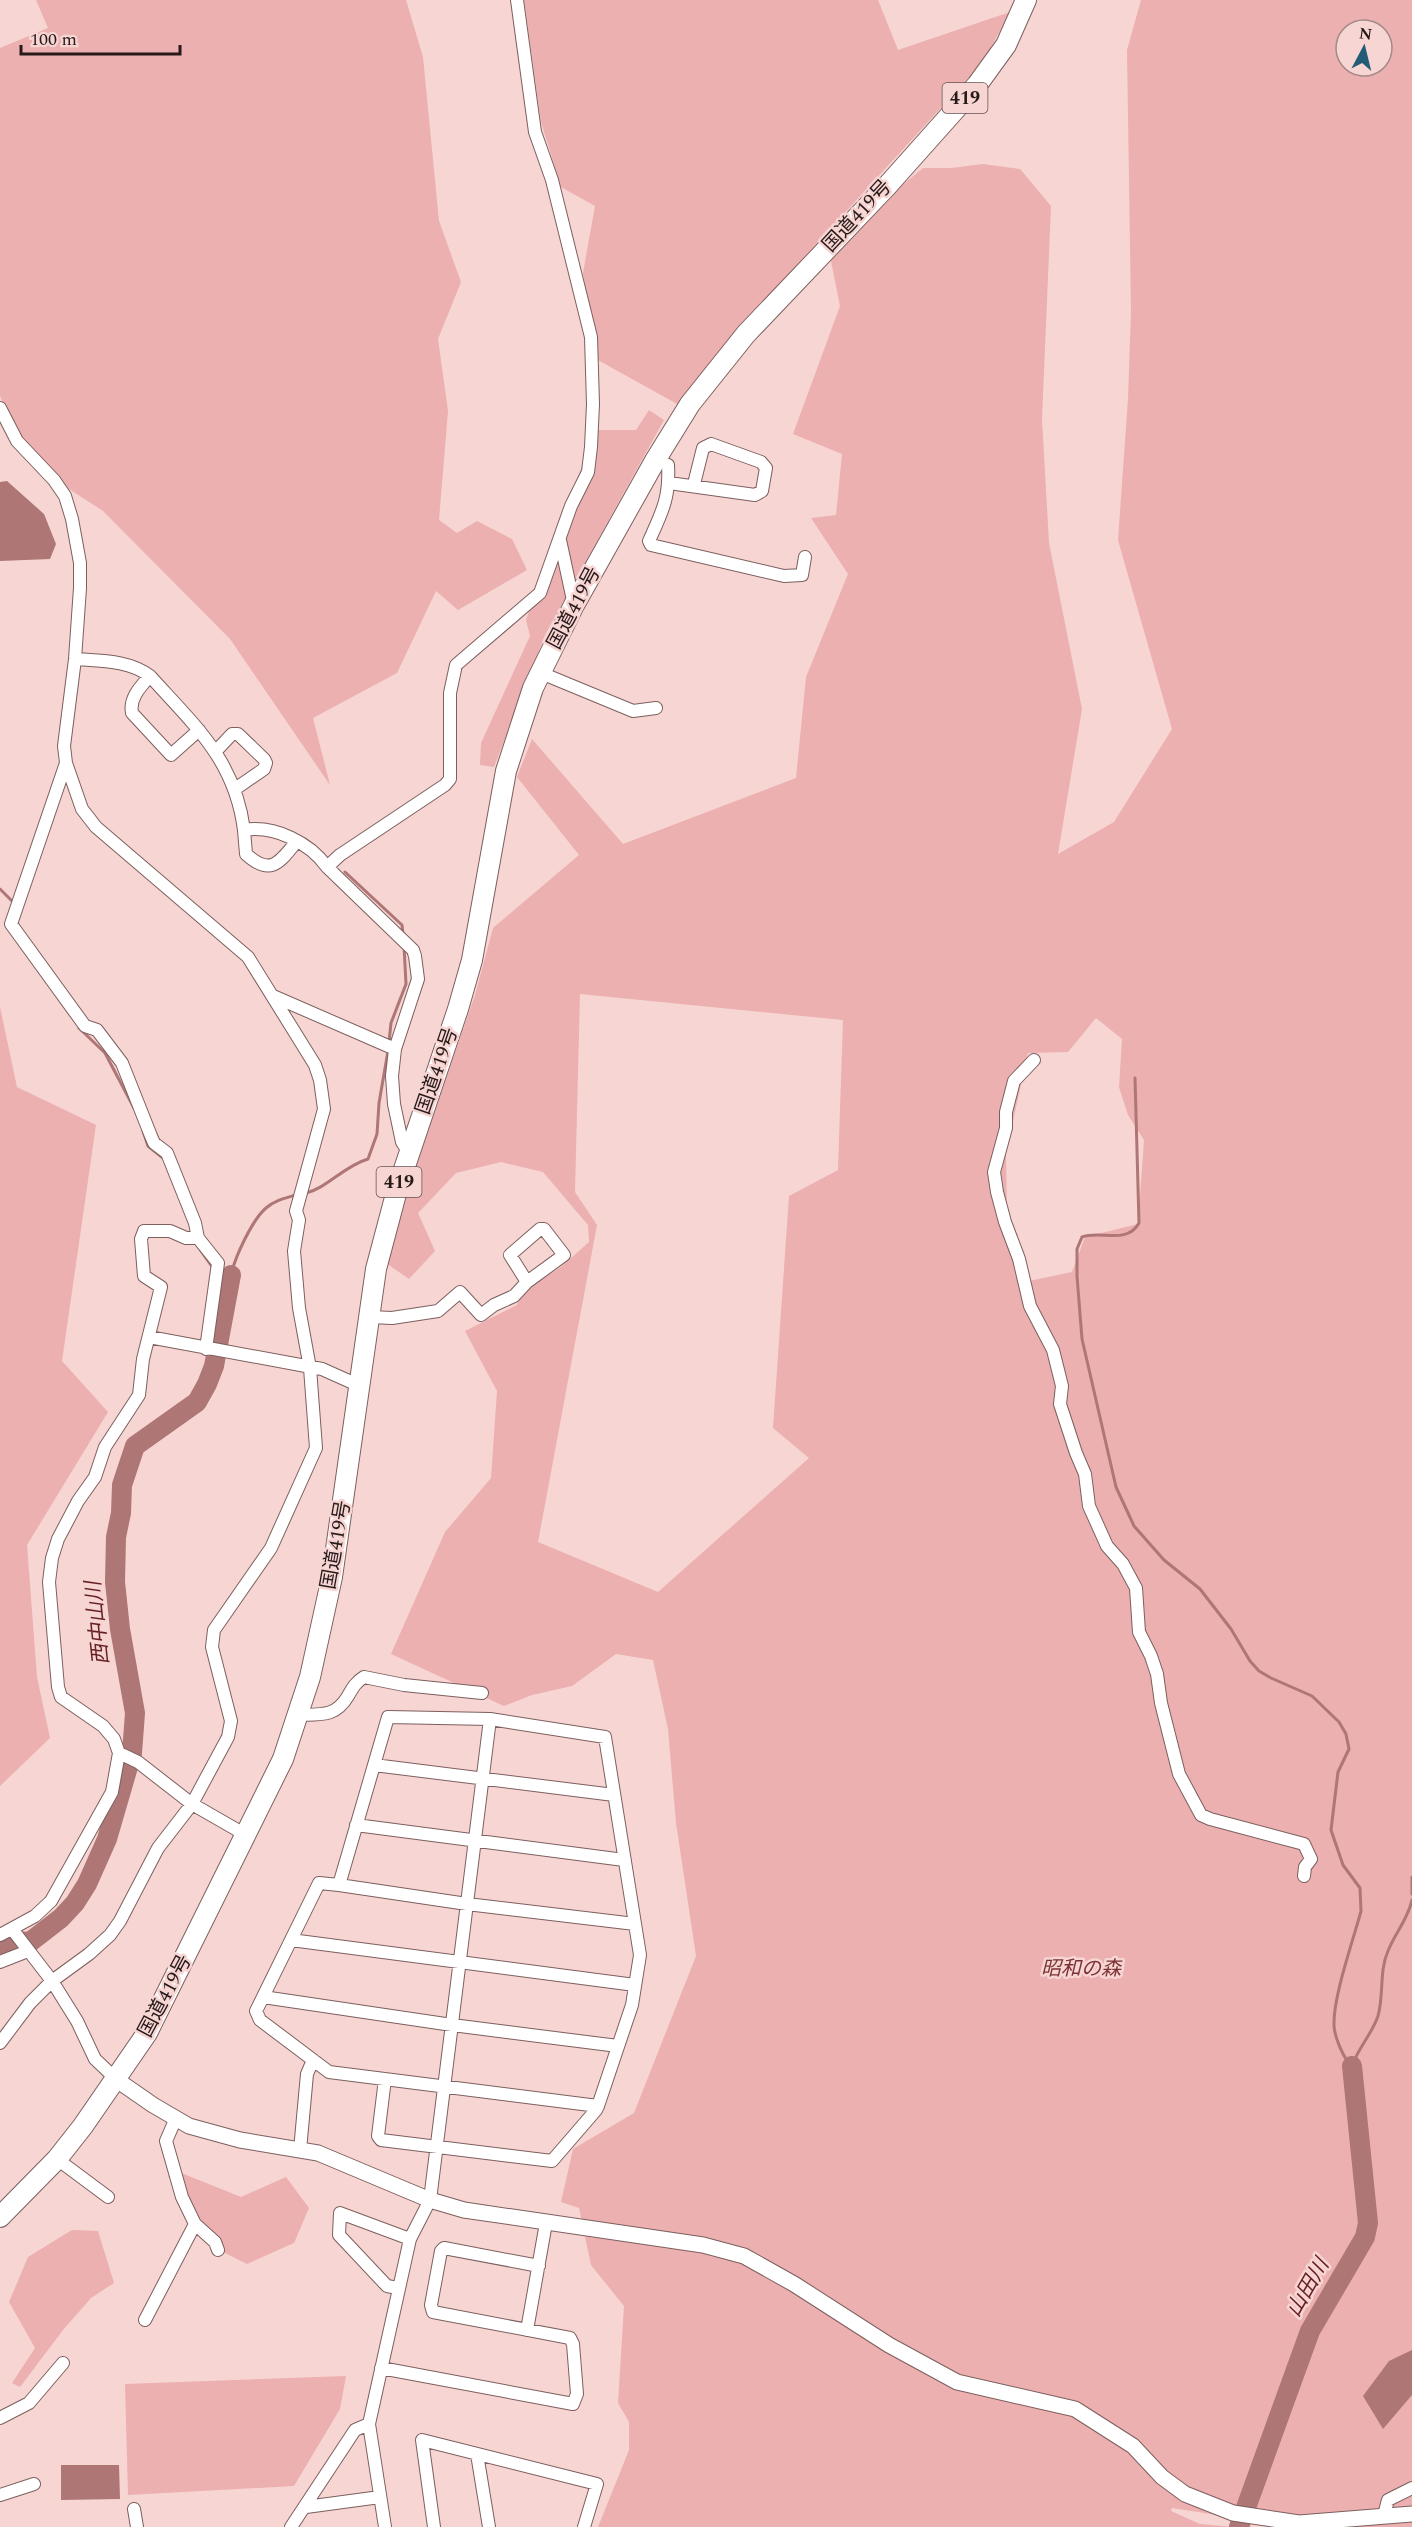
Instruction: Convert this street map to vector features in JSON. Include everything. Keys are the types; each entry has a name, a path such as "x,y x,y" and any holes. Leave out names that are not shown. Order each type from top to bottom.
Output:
{"highway":[{"name":"国道419号","path":"0,2217 57,2159 117,2080 147,2033 283,1759 310,1677 332,1577 376,1269 409,1153 469,970 477,939 506,771 533,688 574,605 656,459 690,404 746,334 887,186 977,85 1006,45 1026,0"}],"street":[{"path":"327,867 340,855 445,785 450,779 450,693 456,665 540,593 571,506 588,472 593,404 591,337 552,180 535,132 517,0"},
{"path":"0,408 17,441 54,480 65,496 80,563 75,659 63,746 66,763 82,809 96,827 248,957 315,1065 324,1100 322,1120 296,1211 299,1220 294,1251 299,1308 310,1368 316,1448 271,1548 214,1630 212,1647 231,1721 228,1737 192,1804 158,1848 120,1921 110,1935 89,1954 52,1981 21,2013 0,2043"},
{"path":"669,483 694,484 755,495 762,491 766,468 761,462 711,444 703,448 694,484"},
{"path":"656,459 668,465 669,483 668,499 650,542 651,545 784,576 802,575 805,557"},
{"path":"560,539 574,605"},
{"path":"75,659 124,663 139,668 150,676 199,730 216,751 235,789 244,830 246,854 264,866 273,866 297,841"},
{"path":"541,673 633,711 656,708"},
{"path":"150,676 138,689 131,707 132,713 171,755 199,730"},
{"path":"216,751 232,734 238,734 264,759 266,763 264,769 235,789"},
{"path":"66,763 11,924 85,1026 98,1029 122,1064 154,1143 167,1153 195,1223 198,1238 218,1263 208,1349"},
{"path":"244,830 251,829 284,835 317,854 327,867 413,950 418,979 394,1049 392,1076 394,1104 402,1142 409,1153"},
{"path":"272,996 394,1049"},
{"path":"1034,1060 1014,1081 1006,1112 1006,1128 994,1172 1005,1222 1019,1259 1030,1306 1053,1350 1062,1386 1060,1404 1085,1474 1089,1506 1107,1546 1123,1564 1136,1588 1139,1632 1151,1656 1179,1774 1192,1802 1201,1815 1210,1819 1304,1844 1311,1858 1305,1867 1304,1876"},
{"path":"370,1317 392,1318 438,1311 460,1292 481,1315 494,1305 514,1296 527,1282 564,1255 544,1229 540,1229 510,1255 527,1282"},
{"path":"0,1935 42,1910 51,1901 69,1874 112,1792 121,1754 114,1739 104,1726 61,1697 58,1687 49,1582 52,1558 58,1539 78,1501 95,1477 105,1447 139,1395 143,1359 161,1287 144,1276 141,1239 144,1231 170,1232 186,1238 198,1238"},
{"path":"149,1337 322,1369 360,1386"},
{"path":"296,1715 332,1713 339,1709 355,1683 364,1677 482,1693"},
{"path":"339,1885 388,1717 490,1719 605,1737 640,1955 632,2006 598,2106 552,2161 438,2148 381,2140 378,2136 385,2079"},
{"path":"385,2527 369,2424 398,2288 411,2239 430,2200 490,1719"},
{"path":"121,1754 138,1762 192,1804 246,1835"},
{"path":"374,1765 614,1795"},
{"path":"356,1825 624,1860"},
{"path":"598,2106 329,2072 260,2019 256,2011 319,1883 635,1924"},
{"path":"12,1929 52,1981 77,2021 95,2059 117,2080 189,2126 240,2140 318,2153 430,2200 464,2210 703,2246 744,2256 794,2284 889,2345 948,2378 976,2388 1075,2409 1133,2446 1162,2477 1185,2494 1233,2513 1299,2523 1412,2514"},
{"path":"291,1940 635,1985"},
{"path":"0,1962 27,1948"},
{"path":"263,1997 452,2025 618,2046"},
{"path":"300,2150 307,2074 314,2060"},
{"path":"176,2118 166,2141 182,2198 195,2223 214,2242 218,2250"},
{"path":"57,2159 108,2197"},
{"path":"398,2288 387,2286 339,2235 340,2213 411,2239"},
{"path":"145,2320 195,2223"},
{"path":"527,2330 546,2223"},
{"path":"381,2368 573,2404 577,2394 573,2344 570,2338 433,2313 431,2306 441,2251 444,2248 539,2266"},
{"path":"0,2418 29,2403 63,2363"},
{"path":"291,2527 355,2430 369,2424"},
{"path":"434,2527 422,2440 597,2484 584,2527"},
{"path":"477,2454 489,2527"},
{"path":"0,2495 34,2484"},
{"path":"1384,2515 1388,2500 1412,2488"},
{"path":"306,2507 380,2497"},
{"path":"134,2509 137,2527"}],"green space":[{"path":"36,0 406,0 423,57 439,221 461,282 438,339 448,411 439,520 457,533 477,521 512,539 527,570 458,610 436,591 397,673 313,718 330,785 230,639 103,511 69,489 19,437 0,396 0,48 48,28"},
{"path":"524,0 878,0 898,50 1010,12 983,62 774,290 679,405 596,359 583,273 595,206 561,187 541,122"},
{"name":"昭和の森","path":"1141,0 1412,0 1412,2527 1294,2527 1172,2508 1171,2511 1200,2524 1234,2527 598,2527 629,2450 629,2422 618,2403 624,2306 591,2265 579,2208 561,2202 573,2149 634,2113 696,1956 676,1823 668,1729 653,1660 616,1654 572,1686 532,1695 504,1706 391,1654 445,1532 491,1478 497,1391 465,1331 517,1305 524,1290 561,1267 589,1242 588,1225 543,1172 501,1162 456,1173 418,1213 435,1251 409,1279 383,1261 475,995 493,928 579,855 517,777 532,739 623,844 796,778 806,677 848,574 811,518 836,515 842,454 793,434 840,306 828,246 923,168 951,168 983,164 1020,169 1051,206 1042,419 1049,543 1082,709 1058,854 1114,822 1172,729 1118,540 1128,399 1131,312 1127,50","holes":["580,994 843,1020 838,1170 789,1196 773,1428 809,1458 658,1592 538,1542 597,1225 575,1192","1096,1018 1122,1039 1119,1087 1128,1115 1144,1140 1138,1224 1085,1237 1072,1272 1029,1281 1007,1217 1006,1153 1028,1053 1068,1052"]},
{"path":"649,410 664,420 545,635 494,767 480,765 481,743 530,636 526,620 595,430 636,430"},
{"path":"0,1007 17,1087 96,1125 62,1361 108,1412 27,1545 37,1677 50,1738 0,1786"},
{"path":"174,2170 241,2197 286,2177 309,2208 294,2243 247,2264 211,2246 195,2212 168,2176"},
{"path":"72,2230 98,2231 114,2283 91,2298 63,2330 20,2387 12,2383 35,2348 9,2302 28,2257"},
{"path":"346,2376 340,2409 294,2486 128,2495 125,2384"}],"shaded area":[{"path":"7,481 44,514 56,544 50,559 0,561 0,482"},
{"path":"1412,2350 1412,2395 1383,2429 1363,2396 1389,2361"},
{"path":"61,2465 119,2465 120,2499 61,2500"}],"waterway":[{"path":"345,872 402,925 403,934"},
{"path":"0,889 13,902"},
{"path":"389,1042 391,1023 406,984 404,946"},
{"path":"79,1028 105,1053 134,1108"},
{"path":"306,1193 321,1187 359,1162 368,1159 377,1134 379,1103 388,1051"},
{"path":"1135,1078 1139,1223 1134,1230 1120,1235 1082,1237 1077,1249 1082,1339 1116,1487 1134,1526 1164,1560 1200,1589 1231,1629 1250,1661 1259,1671 1312,1696 1339,1722 1346,1734 1349,1749 1338,1772 1331,1830 1343,1865 1360,1888 1361,1911 1340,1985 1334,2025 1340,2047 1352,2066 1378,2016 1385,1959 1412,1900"},
{"path":"143,1131 148,1146 163,1158"},
{"path":"221,1272 231,1275 245,1239 255,1221 266,1208 277,1201 296,1195"},
{"path":"194,1241 213,1268"},
{"name":"西中山川","path":"0,1948 14,1941 30,1942 61,1918 75,1903 87,1884 107,1839 132,1753 135,1713 120,1629 115,1582 116,1537 121,1513 122,1485 135,1446 197,1402 207,1384 214,1366 231,1275"},
{"path":"1412,1877 1412,1894"},
{"name":"山田川","path":"1239,2527 1310,2331 1365,2237 1368,2223 1352,2066"}]}
